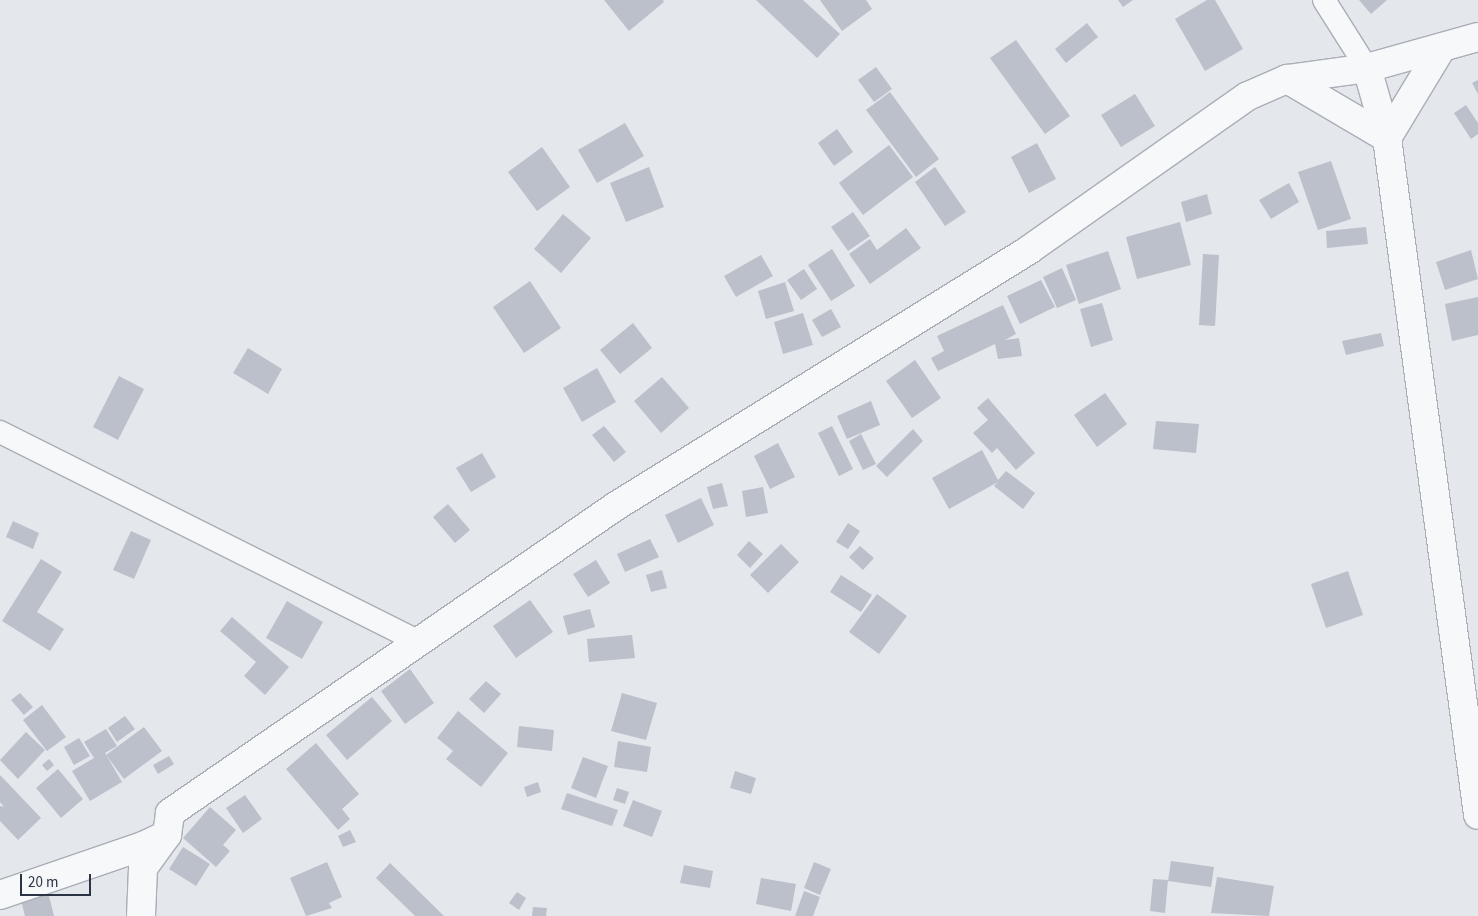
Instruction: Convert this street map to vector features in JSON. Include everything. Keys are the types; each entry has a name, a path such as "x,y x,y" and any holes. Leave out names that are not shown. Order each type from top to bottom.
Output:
{"street":[{"path":"1324,0 1367,68 1387,138 1478,815"},
{"path":"141,916 143,868 167,835 170,813 616,506 1030,250 1248,96 1287,79 1367,68 1478,38"},
{"path":"1387,138 1441,49"},
{"path":"1287,79 1387,138"},
{"path":"0,432 420,642"},
{"path":"0,895 143,846 167,835"}],"building":[{"path":"604,0 663,0 664,2 629,31"},
{"path":"756,0 803,0 840,34 817,58"},
{"path":"820,0 866,0 872,9 842,31"},
{"path":"1118,0 1133,0 1123,7"},
{"path":"1207,0 1215,0 1243,49 1205,71 1175,19"},
{"path":"1359,0 1387,0 1371,14"},
{"path":"1087,23 1098,37 1066,63 1055,49"},
{"path":"1016,40 1070,116 1045,134 990,58"},
{"path":"876,67 892,89 874,102 858,80"},
{"path":"1478,80 1478,94 1472,83"},
{"path":"890,92 939,159 916,177 866,110"},
{"path":"1135,94 1155,126 1121,147 1101,115"},
{"path":"1466,105 1478,123 1478,134 1471,139 1454,113"},
{"path":"625,123 644,156 597,183 578,150"},
{"path":"837,129 853,152 834,166 818,143"},
{"path":"1037,143 1056,179 1029,193 1011,157"},
{"path":"889,145 913,177 863,215 839,183"},
{"path":"542,147 570,187 537,211 508,172"},
{"path":"1331,161 1351,219 1318,230 1298,172"},
{"path":"649,167 664,207 626,222 610,183"},
{"path":"935,167 966,212 945,226 915,182"},
{"path":"1289,183 1299,202 1271,219 1259,200"},
{"path":"1207,194 1212,214 1186,222 1181,202"},
{"path":"853,212 870,236 848,251 831,227"},
{"path":"563,214 591,238 561,273 534,249"},
{"path":"1180,222 1191,265 1137,279 1126,237"},
{"path":"1366,227 1368,244 1327,248 1326,231"},
{"path":"906,228 921,248 870,284 849,254 870,239 877,250"},
{"path":"832,249 855,286 831,301 808,265"},
{"path":"1471,250 1478,279 1445,290 1436,262"},
{"path":"1108,251 1121,289 1079,304 1066,265"},
{"path":"1203,254 1219,255 1215,326 1199,325"},
{"path":"761,255 773,276 736,297 724,276"},
{"path":"1062,268 1076,300 1057,308 1043,277"},
{"path":"804,269 817,289 801,300 787,280"},
{"path":"1041,280 1055,307 1020,324 1007,296"},
{"path":"530,281 561,328 524,353 493,307"},
{"path":"785,282 794,311 766,319 758,291"},
{"path":"1478,297 1478,335 1452,341 1445,304"},
{"path":"1102,303 1113,340 1091,347 1080,309"},
{"path":"1003,305 1016,334 1005,340 1019,338 1022,356 998,359 995,344 938,371 931,358 944,351 937,336"},
{"path":"831,309 841,327 822,337 812,320"},
{"path":"803,313 813,345 783,354 774,322"},
{"path":"633,323 652,348 620,374 600,350"},
{"path":"1381,333 1384,346 1346,355 1342,341"},
{"path":"248,348 282,369 268,394 233,373"},
{"path":"915,360 941,398 912,418 886,381"},
{"path":"597,368 616,402 582,422 563,388"},
{"path":"119,376 144,389 118,440 93,427"},
{"path":"662,377 689,408 661,433 634,401"},
{"path":"1105,393 1127,424 1097,447 1074,415"},
{"path":"988,398 1035,453 1016,470 997,448 992,453 973,433 988,420 977,408"},
{"path":"871,401 880,425 847,439 837,416"},
{"path":"1156,421 1199,424 1196,453 1153,449"},
{"path":"604,426 626,452 614,462 592,435"},
{"path":"832,426 853,469 839,476 818,433"},
{"path":"913,429 923,441 887,477 876,466"},
{"path":"861,434 876,464 863,470 849,441"},
{"path":"778,443 795,477 770,489 754,456"},
{"path":"982,450 998,480 1006,471 1035,493 1023,509 994,486 998,482 949,509 932,478"},
{"path":"482,453 496,477 471,492 456,468"},
{"path":"722,483 728,506 713,509 707,487"},
{"path":"763,487 768,513 746,517 742,491"},
{"path":"701,498 714,525 678,543 665,515"},
{"path":"448,504 470,530 455,543 433,517"},
{"path":"13,521 39,533 33,549 6,537"},
{"path":"848,523 860,531 848,549 836,542"},
{"path":"131,531 151,540 134,579 113,570"},
{"path":"650,539 659,557 625,572 617,554"},
{"path":"749,541 763,554 750,568 737,555"},
{"path":"781,544 799,562 768,593 750,575"},
{"path":"860,546 874,558 863,570 849,557"},
{"path":"41,559 62,572 37,612 64,629 50,651 2,621"},
{"path":"596,560 610,583 588,597 573,574"},
{"path":"662,570 667,588 651,592 646,575"},
{"path":"1348,571 1363,615 1326,628 1311,584"},
{"path":"841,575 872,595 861,612 830,592"},
{"path":"877,594 907,616 879,654 849,632"},
{"path":"530,600 553,632 516,658 493,626"},
{"path":"287,601 323,622 302,659 266,638"},
{"path":"590,609 595,627 568,635 563,616"},
{"path":"232,617 289,667 265,695 244,676 256,662 220,631"},
{"path":"632,635 635,658 589,662 587,639"},
{"path":"410,669 434,703 405,724 381,691"},
{"path":"486,681 501,694 484,713 469,699"},
{"path":"20,693 33,707 24,715 11,700"},
{"path":"622,693 657,703 646,740 611,731"},
{"path":"372,697 392,721 347,760 326,735"},
{"path":"42,705 66,737 47,751 23,720"},
{"path":"458,711 508,753 481,787 446,759 453,751 437,738"},
{"path":"125,716 135,729 117,742 108,728"},
{"path":"519,726 554,730 552,751 517,747"},
{"path":"144,727 162,751 124,779 106,755"},
{"path":"106,729 117,746 105,753 122,782 90,801 72,771 94,758 84,742"},
{"path":"26,732 45,750 18,779 0,760"},
{"path":"79,738 90,756 74,765 64,747"},
{"path":"618,741 651,747 647,772 614,767"},
{"path":"316,743 359,794 342,809 350,819 338,830 286,769"},
{"path":"169,756 174,764 158,774 153,765"},
{"path":"583,757 608,766 596,798 571,788"},
{"path":"49,759 54,765 47,771 42,765"},
{"path":"58,769 83,799 61,818 36,788"},
{"path":"735,771 756,778 751,794 730,788"},
{"path":"0,775 41,818 18,840 0,821 0,806 4,807 0,802"},
{"path":"538,782 541,792 527,797 524,787"},
{"path":"617,788 629,792 625,804 613,800"},
{"path":"567,793 618,810 612,826 561,809"},
{"path":"245,795 262,819 243,833 226,808"},
{"path":"633,800 662,811 652,837 623,826"},
{"path":"210,807 236,830 223,845 230,851 216,867 183,838"},
{"path":"350,830 356,842 343,847 338,836"},
{"path":"183,847 210,864 196,886 169,869"},
{"path":"1171,861 1214,867 1211,887 1168,881"},
{"path":"327,862 342,897 329,903 332,908 306,916 290,878"},
{"path":"814,862 831,869 820,895 804,888"},
{"path":"390,863 444,916 415,916 376,878"},
{"path":"684,865 713,871 710,888 680,883"},
{"path":"1217,877 1274,886 1269,916 1211,913"},
{"path":"761,878 796,884 791,911 756,904"},
{"path":"1153,879 1168,880 1165,913 1150,911"},
{"path":"804,891 820,897 813,916 795,916"},
{"path":"48,892 54,916 25,916 21,900"},
{"path":"517,892 526,898 519,910 509,903"},
{"path":"533,907 547,908 546,916 532,916"}]}
